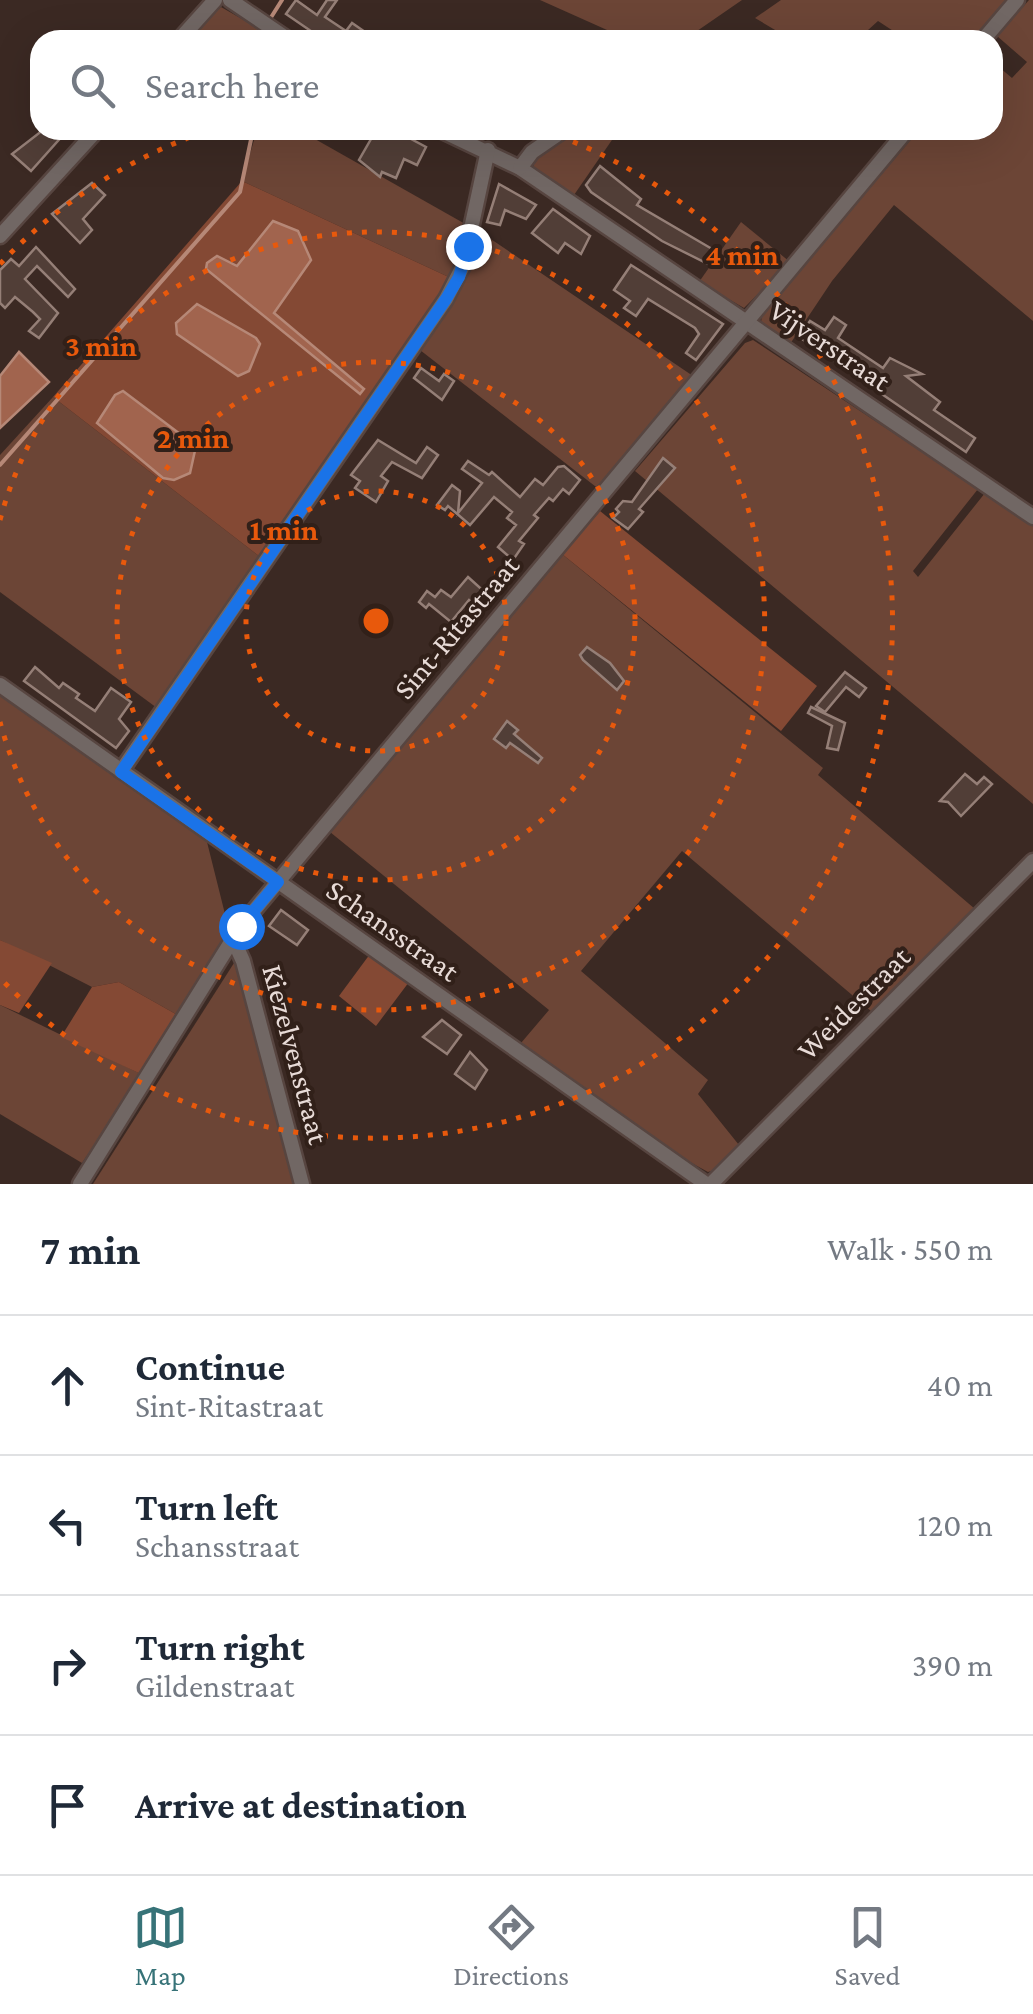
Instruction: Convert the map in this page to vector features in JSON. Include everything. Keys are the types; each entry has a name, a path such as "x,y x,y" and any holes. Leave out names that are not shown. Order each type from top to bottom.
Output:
{"street":[{"path":"188,30 215,0"},
{"path":"230,0 274,30"},
{"path":"992,30 1017,0"},
{"path":"0,236 88,140"},
{"name":"Vijverstraat","path":"464,140 520,168 1033,517"},
{"path":"520,168 532,152 549,140"},
{"name":"Sint-Ritastraat","path":"80,1184 233,939 899,140"},
{"path":"121,772 446,299 463,266 488,150"},
{"name":"Schansstraat","path":"0,685 708,1184"},
{"name":"Weidestraat","path":"708,1184 1033,861"},
{"name":"Kiezelvenstraat","path":"233,939 243,960 302,1184"}],"shaded area":[{"path":"540,0 742,0 698,30 607,30"},
{"path":"781,0 1006,0 980,30 892,30 878,21 868,30 775,30 755,18"},
{"path":"1033,0 1033,321 894,205 832,281 790,344 761,323 762,314 910,140 1003,140 1003,70 1012,78 1027,62 1003,41 1002,30"},
{"path":"221,7 261,30 197,30"},
{"path":"254,140 317,140 467,225 453,279 242,181"},
{"path":"559,140 612,140 574,195 535,170 532,160"},
{"path":"242,181 453,279 259,556 53,397"},
{"path":"273,221 298,231 311,260 274,313 364,389 360,394 206,269 207,263 217,256 237,266"},
{"path":"741,222 790,262 744,308 699,282"},
{"path":"476,229 693,376 600,490 420,350 466,275"},
{"path":"197,304 256,338 260,344 249,371 238,376 177,334 176,323"},
{"path":"753,340 978,489 913,571 918,577 985,493 1033,525 1033,804 635,471 745,343"},
{"path":"19,352 49,382 0,428 0,376"},
{"path":"123,391 196,446 190,473 174,480 163,478 97,423 115,395"},
{"path":"53,397 259,556 157,708 0,592 0,455"},
{"path":"600,511 817,686 781,731 562,554"},
{"path":"562,554 823,768 818,775 975,909 871,1011 682,851 581,971 708,1080 698,1094 739,1145 718,1169 708,1172 675,1154 521,1043 549,1010 330,832"},
{"path":"0,693 206,838 230,934 181,1017 119,982 92,987 0,940"},
{"path":"0,940 52,963 19,1013 0,1005"},
{"path":"370,954 409,982 376,1026 339,996"},
{"path":"234,963 242,973 295,1184 93,1184"},
{"path":"119,982 181,1017 143,1075 61,1037 92,987"},
{"path":"0,1005 143,1075 82,1163 0,1114"}],"building":[{"path":"296,0 317,15 327,0 337,0 325,17 344,30 309,30 286,14"},
{"path":"30,140 59,140 31,171 12,154"},
{"path":"370,140 413,140 426,147 417,165 404,159 396,178 382,172 380,177 359,160"},
{"path":"600,166 641,199 637,205 719,253 710,265 662,241 591,192 586,185"},
{"path":"92,183 105,195 83,219 92,230 80,243 52,214"},
{"path":"499,184 536,205 526,219 505,210 500,225 487,222"},
{"path":"553,209 590,236 581,254 565,243 558,253 532,233"},
{"path":"36,247 75,289 68,297 37,266 25,279 58,313 39,338 29,331 40,319 33,312 15,297 5,308 0,303 0,270 11,259 19,266"},
{"path":"631,265 723,324 696,360 686,353 699,334 695,328 648,299 636,316 624,308 630,301 614,290"},
{"path":"834,317 846,325 838,338 883,368 890,358 922,374 906,376 940,402 934,410 975,438 966,452 799,337 810,321 825,330"},
{"path":"421,368 439,381 444,374 454,381 442,400 414,378"},
{"path":"378,440 416,463 427,447 438,455 422,478 392,462 381,476 388,481 376,502 355,488 360,481 351,475"},
{"path":"663,458 675,468 639,509 643,512 628,529 613,518 619,512 616,509 623,501 632,502"},
{"path":"468,461 489,475 492,472 520,497 535,479 543,485 558,467 564,466 580,480 569,494 563,489 534,515 538,518 519,541 524,544 513,560 498,547 516,525 507,518 512,512 494,497 470,525 448,506 445,510 437,505 452,485 460,491 458,513 482,483 462,469"},
{"path":"468,577 488,595 477,607 469,600 451,622 429,604 426,608 419,602 427,591 435,597 441,590 451,597"},
{"path":"587,647 610,663 624,681 617,690 583,660 580,655"},
{"path":"35,667 59,688 63,683 79,694 76,698 95,711 111,688 131,702 119,719 129,731 116,748 24,681"},
{"path":"845,672 866,688 859,697 846,687 825,712 816,706"},
{"path":"811,707 845,723 838,750 827,748 832,726 808,713"},
{"path":"507,721 518,730 514,734 542,758 538,763 510,743 506,748 494,739"},
{"path":"965,774 977,784 984,777 992,784 961,816 948,802 940,801"},
{"path":"281,910 308,930 297,945 269,926"},
{"path":"442,1020 461,1035 447,1054 423,1037"},
{"path":"470,1052 487,1070 475,1089 455,1074"}],"waterway":[{"path":"270,19 282,0"},
{"path":"0,465 240,192 251,140"}],"route":[{"path":"241,926 278,882 121,772 446,299 459,277 468,246"}]}
